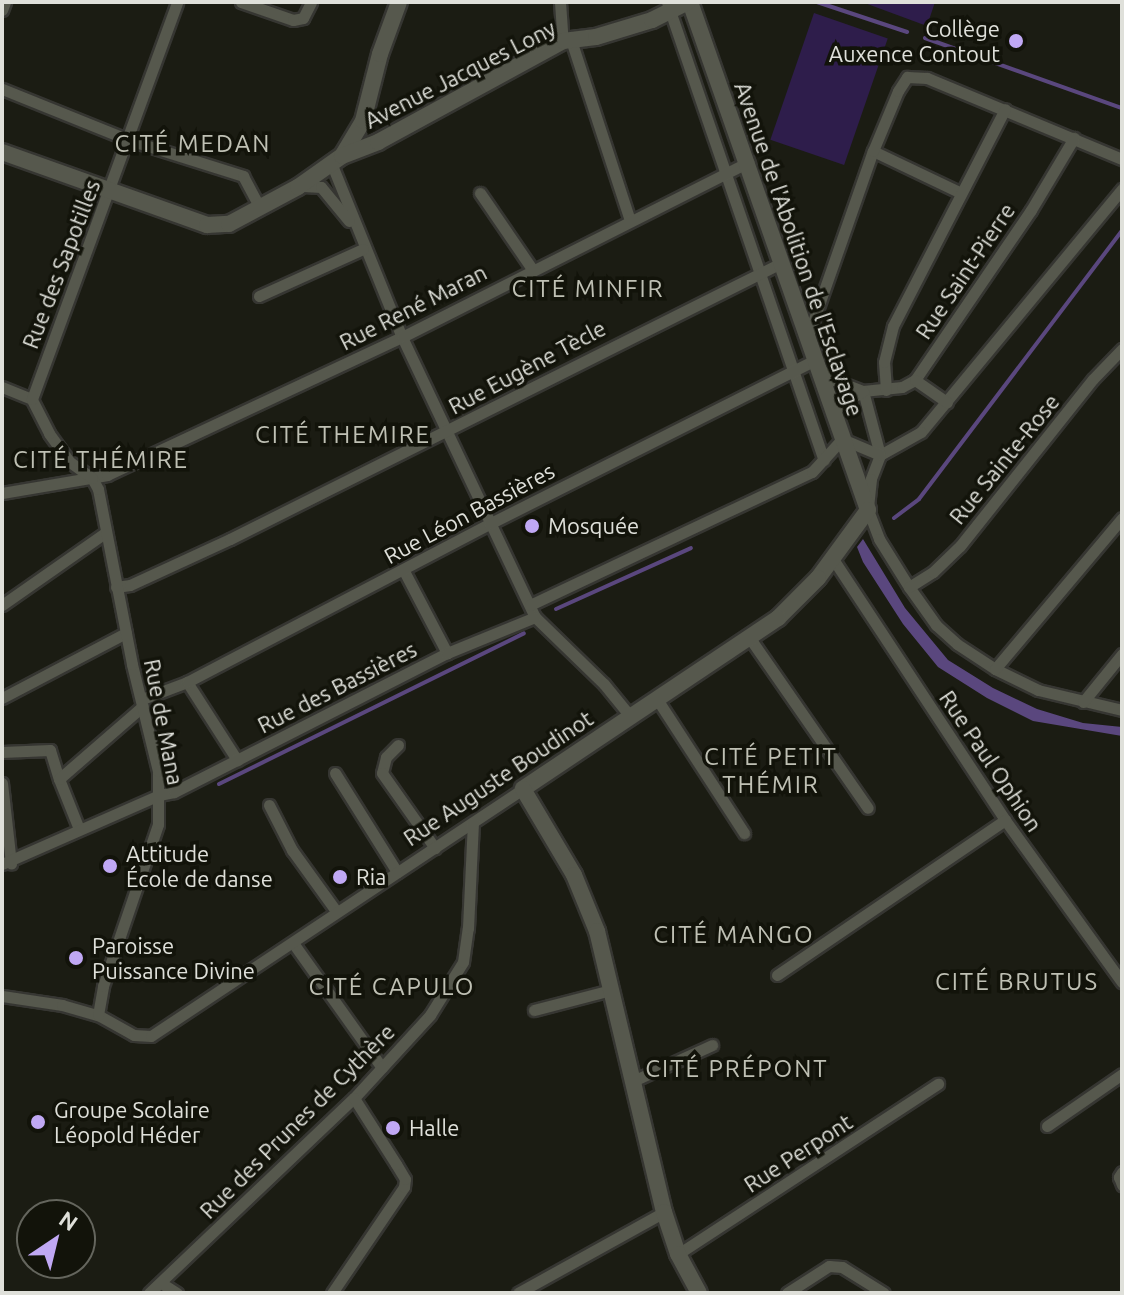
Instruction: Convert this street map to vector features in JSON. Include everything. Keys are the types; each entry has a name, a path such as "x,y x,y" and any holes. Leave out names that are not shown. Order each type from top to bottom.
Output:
{"street":[{"path":"2,10 5,2"},
{"name":"Rue des Sapotilles","path":"32,399 177,2"},
{"path":"241,2 293,20 303,18 311,2"},
{"path":"2,152 207,225 229,224 298,187 337,160 363,121 380,54 399,2"},
{"path":"560,2 567,41 630,221"},
{"name":"Avenue Jacques Lony","path":"337,160 378,142 567,41 596,37 689,2"},
{"name":"Avenue de l'Abolition de l'Esclavage","path":"689,2 748,162 868,510"},
{"name":"Avenue de l'Abolition de l'Esclavage","path":"669,7 723,174 824,460"},
{"path":"807,340 873,151 898,91 912,75 1005,109 1122,159"},
{"path":"2,89 129,140 243,176 260,208"},
{"path":"886,390 884,362 893,326 959,192 1005,109"},
{"path":"363,121 365,138 378,142"},
{"name":"Rue Saint-Pierre","path":"915,380 1031,210 1074,138"},
{"path":"873,151 959,192"},
{"path":"337,160 354,228 363,249 535,617 604,684 630,716"},
{"name":"Rue René Maran","path":"2,493 107,475 402,337 748,162"},
{"path":"298,187 321,187 354,228"},
{"path":"880,455 921,432 1122,189"},
{"path":"480,193 532,269"},
{"path":"259,296 363,249"},
{"name":"Rue Eugène Tècle","path":"116,587 130,585 230,539 447,433 459,422 781,263"},
{"name":"Rue Sainte-Rose","path":"909,587 933,572 960,546 1093,379 1122,349"},
{"path":"816,364 834,380 863,391 886,390 915,380 947,402"},
{"name":"Rue Léon Bassières","path":"142,703 404,571 489,524 794,371 816,364"},
{"path":"2,387 32,399 49,433 69,461 92,478"},
{"path":"833,414 840,405 863,391"},
{"path":"863,391 880,455 871,479 868,510 879,539 936,625 995,669 1038,690 1122,710"},
{"path":"530,605 812,472 842,439 880,455"},
{"name":"Rue de Mana","path":"92,478 98,489 116,587 158,771 159,795 155,836 103,986 98,1015"},
{"name":"Rue Auguste Boudinot","path":"98,1015 134,1035 151,1036 293,943 336,911 473,823 749,637 798,599 833,559 847,534 868,510"},
{"path":"995,669 1122,518"},
{"path":"2,605 105,533"},
{"name":"Rue Paul Ophion","path":"833,559 1005,820 1122,982"},
{"path":"404,571 447,653"},
{"name":"Rue des Bassières","path":"6,863 159,795 174,792 447,653 535,617"},
{"path":"2,698 126,633"},
{"path":"749,637 868,808"},
{"path":"1083,702 1122,654"},
{"path":"187,682 237,760"},
{"path":"657,699 744,833"},
{"path":"59,779 142,703"},
{"path":"398,745 386,757 382,773 435,848"},
{"path":"2,752 50,750 79,829"},
{"path":"335,773 397,872"},
{"path":"2,783 6,863"},
{"path":"523,789 574,875 597,931 664,1212 678,1254 699,1293"},
{"path":"269,805 292,850 336,911"},
{"path":"777,975 1005,820"},
{"name":"Rue des Prunes de Cythère","path":"149,1293 354,1098 430,1015 463,962 468,928 473,823"},
{"path":"293,943 382,1068"},
{"path":"534,1010 611,990"},
{"path":"2,996 62,1005 98,1015"},
{"path":"633,1081 712,1045"},
{"path":"1047,1126 1122,1074"},
{"name":"Rue Perpont","path":"678,1254 938,1084"},
{"path":"332,1293 404,1187 405,1179 354,1098"},
{"path":"1122,1172 1119,1177 1122,1185"},
{"path":"518,1293 664,1212"},
{"path":"787,1293 801,1289 829,1266 842,1267 884,1293"},
{"path":"161,1283 177,1293"}],"shaded area":[{"path":"862,2 935,2 927,26"},
{"path":"814,13 888,38 844,165 770,140"},
{"path":"863,539 905,608 948,660 993,688 1037,709 1083,723 1122,727 1122,736 1033,721 987,698 938,667 903,624 863,562 857,547"}],"waterway":[{"path":"817,2 907,32"},
{"path":"925,38 1122,108"},
{"path":"894,518 919,499 1122,231"},
{"path":"556,609 691,548"},
{"path":"219,784 524,633"}],"place":[{"name":"Collège Auxence Contout","path":"1016,41"},
{"name":"Mosquée","path":"532,526"},
{"name":"Attitude École de danse","path":"110,866"},
{"name":"Ria","path":"340,877"},
{"name":"Paroisse Puissance Divine","path":"76,958"},
{"name":"Groupe Scolaire Léopold Héder","path":"38,1122"},
{"name":"Halle","path":"393,1128"}],"district":[{"name":"CITÉ MEDAN","path":"193,144"},
{"name":"CITÉ MINFIR","path":"588,289"},
{"name":"CITÉ THEMIRE","path":"343,435"},
{"name":"CITÉ THÉMIRE","path":"101,460"},
{"name":"CITÉ PETIT THÉMIR","path":"771,771"},
{"name":"CITÉ MANGO","path":"734,935"},
{"name":"CITÉ BRUTUS","path":"1017,982"},
{"name":"CITÉ CAPULO","path":"392,987"},
{"name":"CITÉ PRÉPONT","path":"737,1069"}]}
